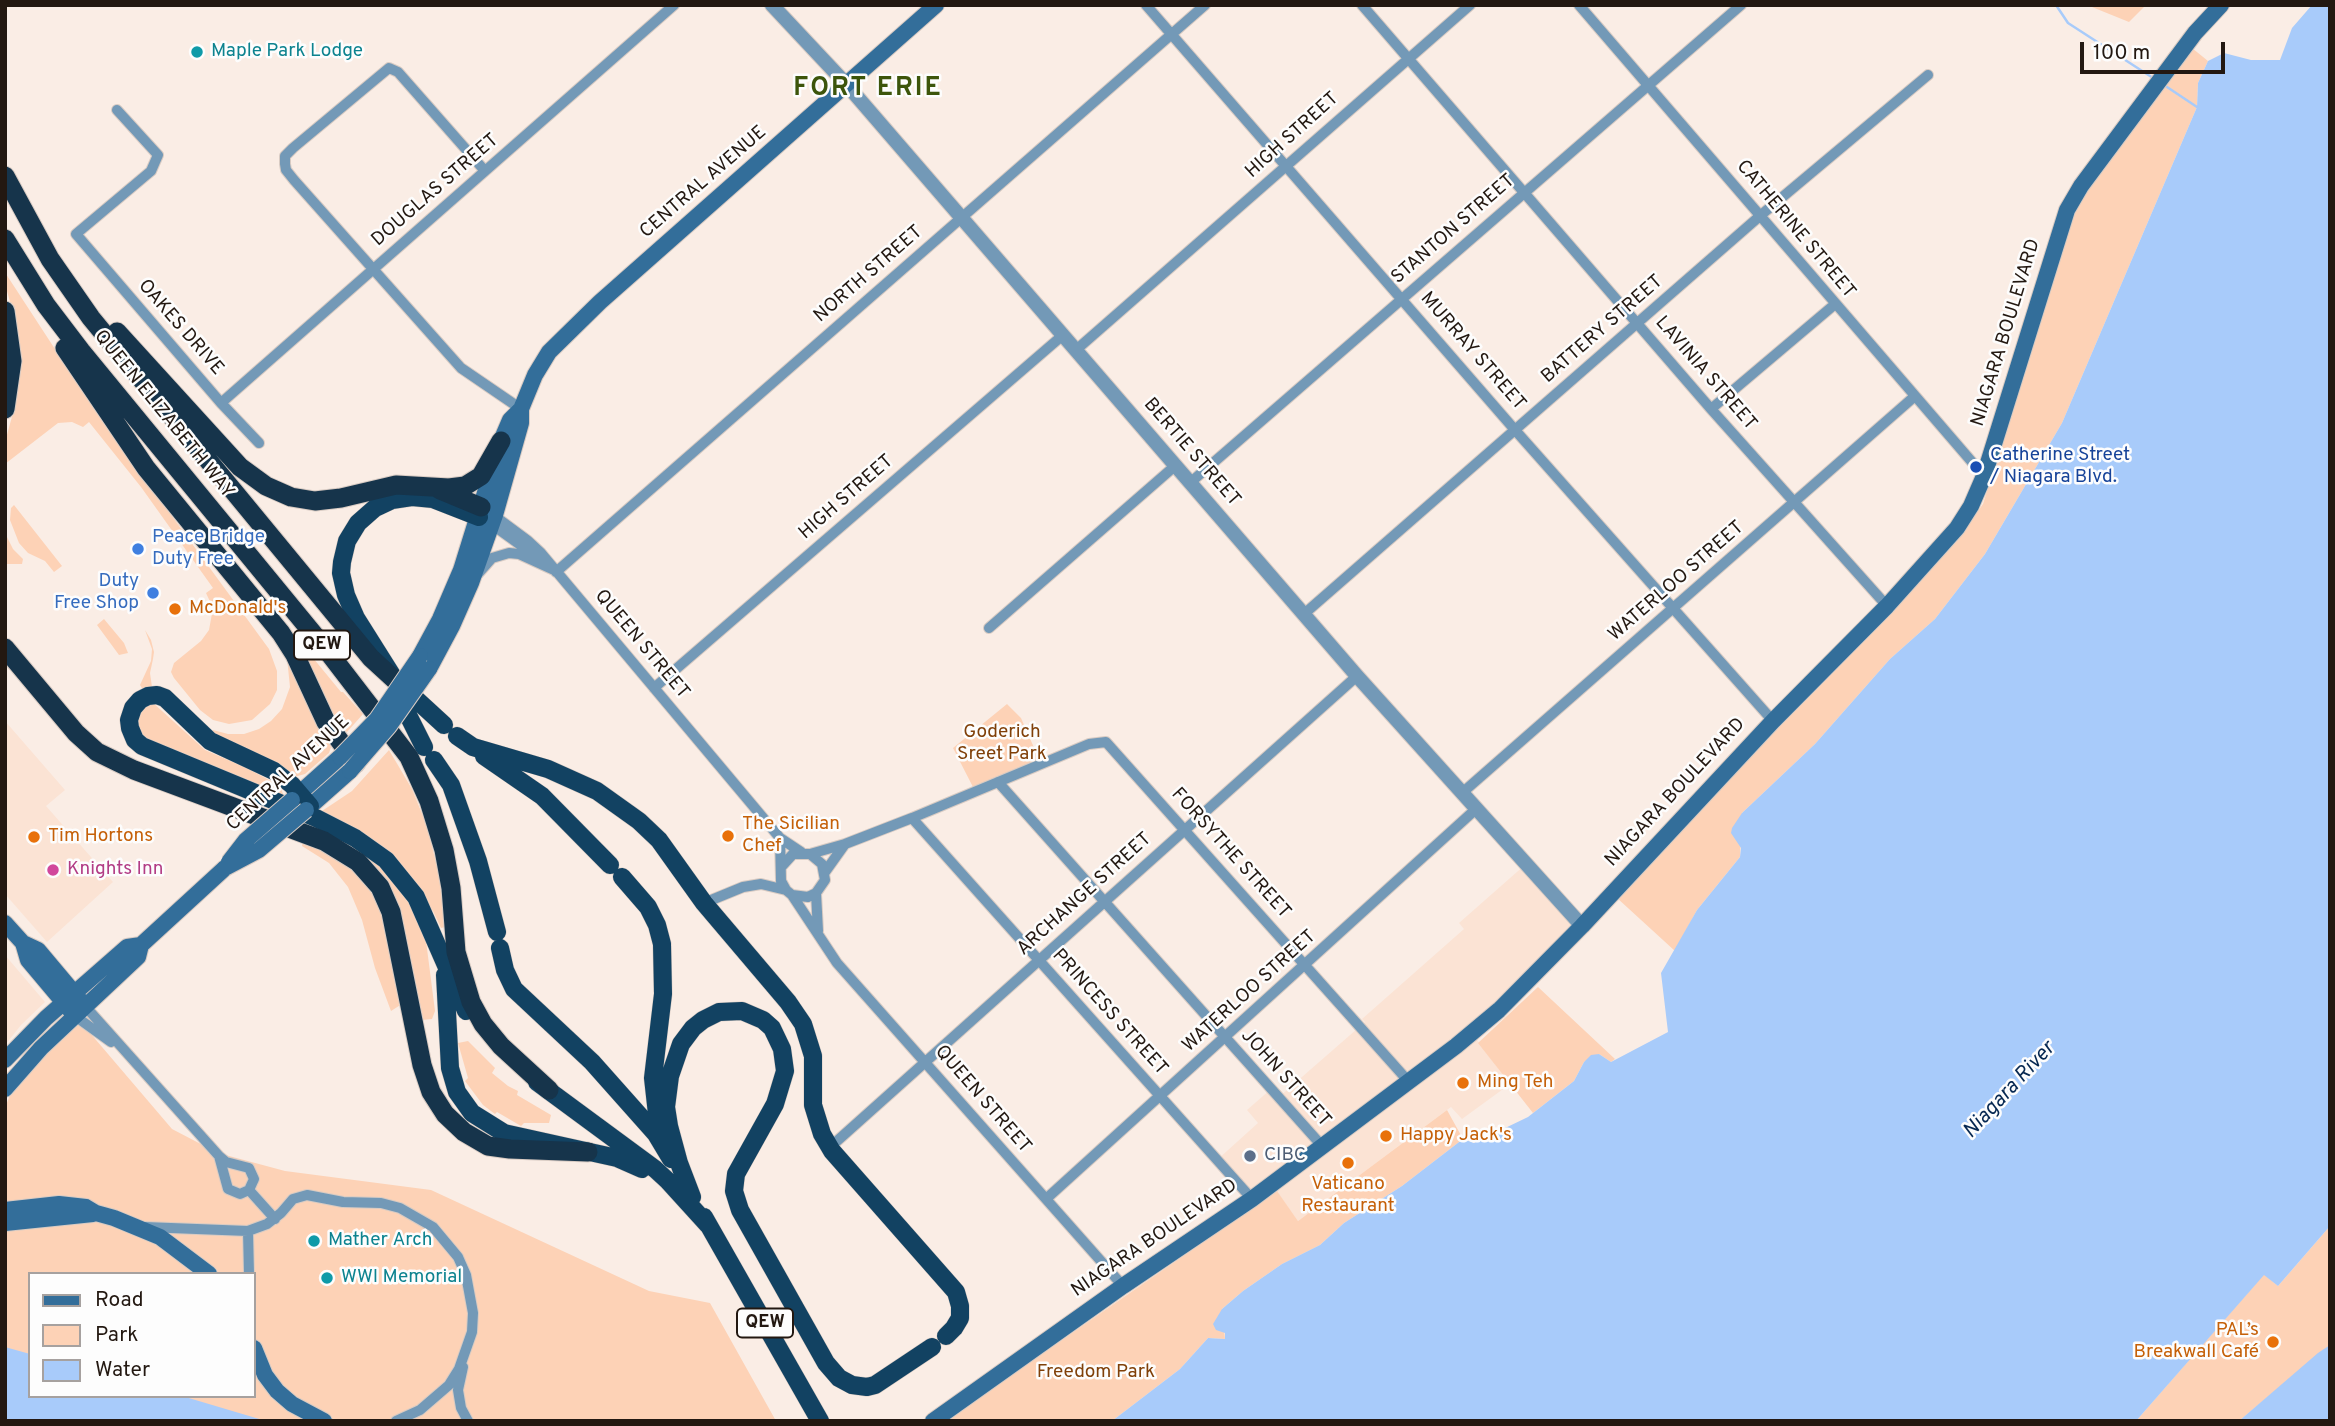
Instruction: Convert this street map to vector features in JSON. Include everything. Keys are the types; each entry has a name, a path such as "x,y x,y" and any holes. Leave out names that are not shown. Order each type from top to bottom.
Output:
{"highway":[{"name":"QUEEN ELIZABETH WAY","path":"5,176 50,259 122,358 401,691"},
{"name":"QUEEN ELIZABETH WAY","path":"5,241 46,305 80,351 329,653 409,757 429,801 444,850 451,888 456,952 471,1002 483,1024 501,1046 549,1090 688,1197"},
{"path":"5,241 44,316 104,409 146,468 281,633 295,655 326,722 346,757"},
{"path":"50,259 232,459 253,478 291,497 314,501 341,498 396,485 449,488 471,484 481,476 501,442"},
{"path":"5,312 12,361 5,409"},
{"path":"424,485 453,495 486,516"},
{"path":"401,691 356,618 346,595 341,573 342,562 352,532 375,508 392,500 412,496 486,516"},
{"path":"5,648 76,733 97,752 134,770 324,841 358,862 380,887 391,912 422,1065 431,1092 445,1114 464,1132 488,1146 588,1152"},
{"name":"QEW","path":"401,691 456,735 531,787 616,871 648,907 662,944 664,986 653,1078 654,1094 661,1133 673,1162"},
{"name":"QEW","path":"401,691 429,754 449,779 478,861 505,970 514,989 611,1082 656,1134 673,1162"},
{"path":"302,802 286,780 263,765 210,741 165,698 148,696 133,708 129,720 131,732 135,740 145,748 316,818 345,832 393,867 412,890 465,1008 481,1035 512,1067 549,1090"},
{"name":"QEW","path":"456,735 502,756 548,769 612,800 659,840 704,904"},
{"path":"688,1197 666,1107 670,1076 681,1044 693,1028 719,1012 743,1011 764,1020 772,1028 778,1038 785,1071 779,1094 739,1167 735,1182 736,1201 826,1363 845,1382 859,1387 876,1384 939,1341 954,1328 960,1318 957,1292 827,1144 815,1116 812,1092 813,1056 803,1024 788,1002 704,904"},
{"path":"437,942 447,988 450,1068 457,1092 464,1103 482,1121 504,1133 617,1158 660,1179 688,1197"},
{"name":"QUEEN ELIZABETH WAY","path":"673,1162 688,1197 708,1225 820,1421"}],"main road":[{"name":"CENTRAL AVENUE","path":"5,1089 27,1061 138,957 141,945 225,868 246,841 302,802 346,757 389,726 424,662 486,516 521,424 521,409 535,375 549,352 578,323 936,5"},
{"name":"NIAGARA BOULEVARD","path":"933,1421 1123,1286 1252,1199 1409,1082 1499,1010 1582,926 1773,721 1887,606 1957,528 1971,506 1984,477 2067,210 2081,186 2195,33 2221,5"},
{"name":"CENTRAL AVENUE","path":"424,662 452,626 471,583 501,442 510,420 521,409"},
{"path":"5,923 23,943 28,960 80,1011"},
{"name":"CENTRAL AVENUE","path":"5,1060 127,947 141,945"},
{"path":"5,1210 73,1204 86,1207 96,1213 138,1226 180,1250 207,1272"},
{"path":"5,1223 60,1216 85,1217 96,1213"},
{"path":"256,1353 265,1375 277,1391 292,1404 324,1421"}],"street":[{"name":"DOUGLAS STREET","path":"221,403 674,5"},
{"name":"BERTIE STREET","path":"772,5 847,85 1357,676 1582,926"},
{"name":"MURRAY STREET","path":"1146,5 1515,430 1773,721"},
{"name":"NORTH STREET","path":"556,572 1205,5"},
{"name":"LAVINIA STREET","path":"1362,5 1711,409 1887,606"},
{"name":"HIGH STREET","path":"1076,350 1470,5"},
{"name":"CATHERINE STREET","path":"1579,5 1984,477"},
{"name":"STANTON STREET","path":"1191,482 1741,5"},
{"path":"485,171 398,72 388,68 285,156 286,170 461,368 521,409"},
{"name":"BATTERY STREET","path":"1304,614 1761,215 1928,75"},
{"name":"OAKES DRIVE","path":"117,110 158,155 151,171 76,234 221,403 259,443"},
{"path":"1711,409 1834,305"},
{"name":"HIGH STREET","path":"654,688 1063,335"},
{"name":"WATERLOO STREET","path":"1462,793 1915,396"},
{"path":"989,628 1176,465"},
{"name":"QUEEN STREET","path":"486,516 556,572 780,838 805,853"},
{"path":"471,583 492,558 509,553 519,554 556,572"},
{"name":"ARCHANGE STREET","path":"837,1141 1357,676"},
{"name":"FORSYTHE STREET","path":"998,782 1089,744 1106,742 1409,1082"},
{"path":"761,884 781,868 786,859 845,844 998,782"},
{"name":"JOHN STREET","path":"998,782 1323,1147"},
{"name":"WATERLOO STREET","path":"1046,1199 1476,809"},
{"name":"PRINCESS STREET","path":"912,818 1252,1199"},
{"path":"780,838 781,881 789,893"},
{"path":"704,904 743,887 761,884 800,897 816,893 821,887 825,872 845,844"},
{"path":"805,853 817,858 825,872"},
{"name":"QUEEN STREET","path":"789,893 837,963 1123,1286"},
{"name":"QUEEN STREET","path":"816,893 818,933"},
{"path":"80,1011 122,1050 219,1156 226,1162 249,1168 254,1179 249,1190 240,1194 228,1189 219,1156"},
{"path":"249,1190 275,1219"},
{"path":"138,1226 248,1231 260,1228 275,1219 293,1199 307,1195 342,1202 381,1203 417,1216 447,1241 466,1275 473,1313 472,1332 458,1390 461,1408 468,1421"},
{"path":"248,1231 249,1272"},
{"path":"396,1421 435,1399 459,1369 467,1351"}],"shaded area":[{"path":"5,721 65,790 46,806 113,882 47,942 5,894"},
{"path":"1526,864 1582,926 1472,1033 1510,1084 1462,1119 1451,1107 1298,1221 1272,1185 1252,1199 1217,1160 1258,1123 1247,1110 1271,1089 1279,1097 1365,1022 1362,1019 1464,929 1459,923"},
{"path":"5,955 45,1002 5,1045"}],"green space":[{"path":"2087,5 2146,5 2129,22"},
{"path":"2192,48 2208,61 2198,83 2197,107 2062,423 1985,554 1935,619 1890,659 1815,744 1742,813 1740,857 1697,910 1675,951 1617,898 1783,716 1900,603 1957,541 1983,504 2071,216 2084,193"},
{"path":"6,274 98,415 269,649 277,671 277,690 270,704 252,720 229,724 213,720 200,710 174,678 171,672 174,663 201,641 209,630 213,608 206,593 213,588 141,487 89,422 83,427 72,422 58,423 5,464 5,442 13,413 14,316 5,284"},
{"path":"14,505 62,566 54,572 45,561 28,553 19,543 10,520 11,508"},
{"path":"5,533 13,549 23,559 22,564 5,564"},
{"path":"104,619 124,643 128,653 119,655 97,625"},
{"path":"286,625 341,692 363,714 347,732 337,723"},
{"path":"145,630 154,652 150,673 152,687 143,690 140,685 151,661 152,649"},
{"path":"287,658 331,747 329,753 305,774 294,777 211,734 213,730 244,734 271,721 282,709 290,687"},
{"path":"151,701 205,750 280,786 283,794 281,796 140,736 135,715"},
{"name":"Goderich Sreet Park","path":"1007,704 1021,718 1039,759 973,787 953,748"},
{"path":"389,750 412,789 427,826 439,875 445,927 441,928 433,911 319,813 352,791"},
{"path":"303,841 355,869 381,903 402,1004 391,1011 375,968 362,920 348,887 329,863 302,846"},
{"path":"349,842 377,862 403,890 425,933 435,1011 432,1019 422,1020 403,934 346,847"},
{"path":"1538,987 1615,1059 1611,1062 1599,1054 1584,1062 1574,1081 1533,1113 1478,1043"},
{"path":"79,1020 172,1129 218,1153 285,1171 431,1190 649,1291 710,1303 776,1421 239,1421 151,1398 256,1398 256,1272 28,1272 28,1368 5,1362 5,1108 23,1061"},
{"path":"468,1041 495,1068 492,1073 518,1091 517,1095 551,1115 549,1123 524,1123 521,1126 483,1105 465,1081 468,1078 458,1043"},
{"name":"Freedom Park","path":"1447,1110 1463,1139 1402,1186 1344,1223 1320,1245 1282,1264 1243,1291 1222,1309 1225,1339 1208,1338 1180,1369 1112,1421 945,1421 1277,1191 1298,1221"},
{"path":"2330,1226 2330,1345 2239,1421 2136,1421 2264,1274 2278,1286"}],"water":[{"name":"Niagara River","path":"2312,5 2330,5 2330,1226 2278,1286 2264,1275 2136,1421 1112,1421 1180,1369 1208,1338 1225,1339 1225,1333 1216,1330 1213,1324 1222,1309 1243,1291 1282,1264 1320,1245 1344,1223 1402,1186 1463,1139 1474,1143 1528,1117 1574,1081 1591,1055 1599,1054 1611,1062 1668,1032 1661,973 1697,910 1740,857 1741,848 1731,833 1732,828 1742,813 1815,744 1890,659 1935,619 1985,554 2062,423 2197,107 2198,83 2208,61 2224,53 2251,60 2280,60 2292,28"},
{"path":"2330,1345 2330,1421 2239,1421 2318,1353"},
{"path":"5,1347 28,1353 28,1398 189,1398 266,1421 5,1421"}],"waterway":[{"path":"2056,5 2068,23 2153,78"},
{"path":"2164,85 2197,107"}],"place":[{"name":"Maple Park Lodge","path":"197,52"},
{"name":"Catherine Street / Niagara Blvd.","path":"1976,467"},
{"name":"Peace Bridge Duty Free","path":"138,549"},
{"name":"Duty Free Shop","path":"153,593"},
{"name":"McDonald's","path":"175,609"},
{"name":"The Sicilian Chef","path":"728,836"},
{"name":"Tim Hortons","path":"34,837"},
{"name":"Knights Inn","path":"53,870"},
{"name":"Ming Teh","path":"1463,1083"},
{"name":"Happy Jack's","path":"1386,1136"},
{"name":"CIBC","path":"1250,1156"},
{"name":"Vaticano Restaurant","path":"1348,1163"},
{"name":"Mather Arch","path":"314,1241"},
{"name":"WWI Memorial","path":"327,1278"},
{"name":"PAL’s Breakwall Café","path":"2273,1342"}],"district":[{"name":"FORT ERIE","path":"868,90"}]}
